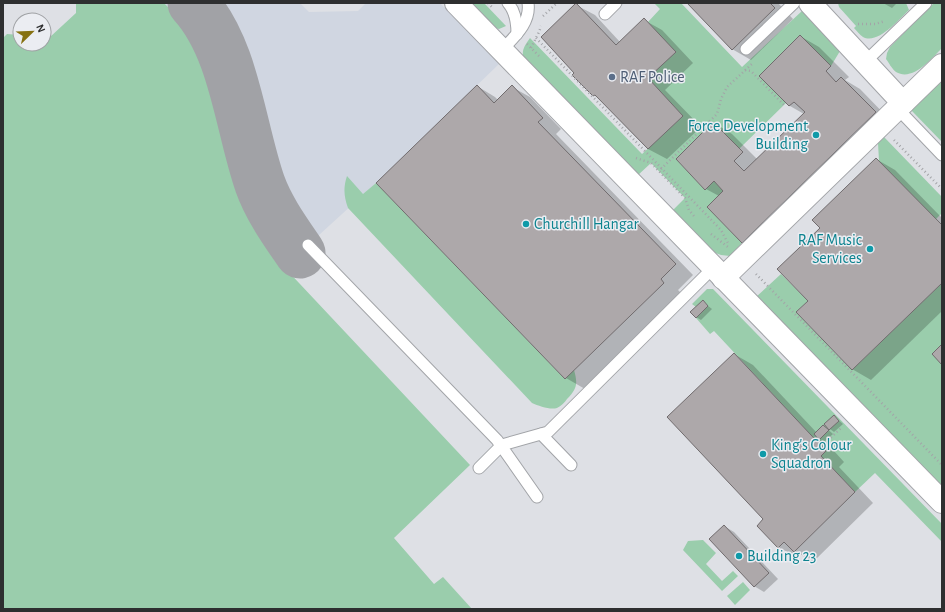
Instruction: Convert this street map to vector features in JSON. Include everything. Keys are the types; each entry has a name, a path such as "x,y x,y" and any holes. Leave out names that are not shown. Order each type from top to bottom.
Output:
{"street":[{"path":"456,3 501,51 942,502"},
{"path":"810,3 865,62 900,106"},
{"path":"718,273 880,125 942,65"}],"lane":[{"path":"508,3 511,6 515,16 517,34"},
{"path":"501,51 517,34 528,17 528,3"},
{"path":"605,14 616,3"},
{"path":"746,49 794,3"},
{"path":"865,62 926,3"},
{"path":"900,106 942,154"},
{"path":"308,245 502,446 537,497"},
{"path":"478,468 502,446 548,432 718,273"},
{"path":"541,434 571,465"}],"path":[{"path":"543,16 558,3"},
{"path":"856,24 875,24 887,20"},
{"path":"536,38 660,170 720,230 732,249"},
{"path":"660,170 717,114 721,99 727,87 756,60"},
{"path":"745,70 751,71 784,105"},
{"path":"880,125 942,189"}],"shaded area":[{"path":"164,3 300,3 309,12 358,11 366,3 440,3 499,64 376,183 284,267 260,238 239,186 177,16"}],"green space":[{"path":"76,3 164,3 177,16 204,67 239,186 260,238 284,267 470,465 394,538 434,584 443,577 472,609 3,609 3,38 7,34 12,34 12,52 52,52 52,35 76,13"},
{"path":"469,3 484,3 506,26 499,29 492,27"},
{"path":"654,3 681,3 742,67 802,11 840,51 831,66 800,35 759,76 786,103 739,149 713,122 676,159 705,190 714,181 723,191 707,207 742,243 730,256 721,255 710,251 672,211 685,198 651,163 637,176 523,57 524,47 530,38 642,154 683,116 648,78 675,52 648,22 660,9"},
{"path":"838,3 906,3 909,10 888,30 869,39 863,37 854,28 856,26 839,7"},
{"path":"934,3 942,3 942,48 922,68 909,74 896,72 886,59 890,47"},
{"path":"942,79 942,142 911,110"},
{"path":"884,137 942,197 942,213 936,219 879,161 878,143"},
{"path":"347,176 363,194 376,183 565,379 574,370 576,386 563,404 557,408 551,408 532,403 348,208 344,192"},
{"path":"781,274 808,301 796,312 852,370 942,283 942,486 756,297"},
{"path":"707,289 713,289 942,524 942,542 875,473 855,492 821,456 826,451 714,331 710,334 696,318 708,306 703,301 696,307 692,304"},
{"path":"703,540 716,553 706,564 722,581 733,571 738,576 722,591 683,550 688,541"},
{"path":"743,582 750,590 735,605 727,596"}],"building":[{"name":"RAF Police","path":"576,3 616,45 644,18 676,52 648,78 683,116 648,149 595,95 593,96 572,75 574,73 541,37"},
{"path":"687,3 770,3 775,8 732,50"},
{"name":"Force Development Building","path":"800,35 831,66 826,71 836,82 841,77 876,112 742,243 707,207 723,191 714,181 705,190 676,159 713,122 743,152 734,161 744,171 805,112 794,102 789,106 759,76"},
{"name":"Churchill Hangar","path":"477,85 494,103 512,85 543,118 538,122 676,264 661,279 664,283 565,379 376,183"},
{"name":"RAF Music Services","path":"876,158 942,225 942,283 852,370 796,312 808,301 777,269 820,228 812,220"},
{"path":"703,300 708,306 696,318 690,312"},
{"path":"942,344 942,365 932,354"},
{"name":"King's Colour Squadron","path":"734,353 826,451 821,456 855,492 794,552 784,542 778,548 757,526 763,519 667,417"},
{"path":"834,415 839,421 829,430 824,424"},
{"path":"823,425 829,430 819,440 814,434"},
{"name":"Building 23","path":"724,525 769,573 754,587 709,539"}],"taxiway":[{"path":"193,3 207,22 227,65 235,89 260,184 278,220 300,253"}],"place":[{"name":"RAF Police","path":"612,77"},
{"name":"Force Development Building","path":"816,135"},
{"name":"Churchill Hangar","path":"526,224"},
{"name":"RAF Music Services","path":"870,249"},
{"name":"King's Colour Squadron","path":"763,454"},
{"name":"Building 23","path":"739,556"}]}
